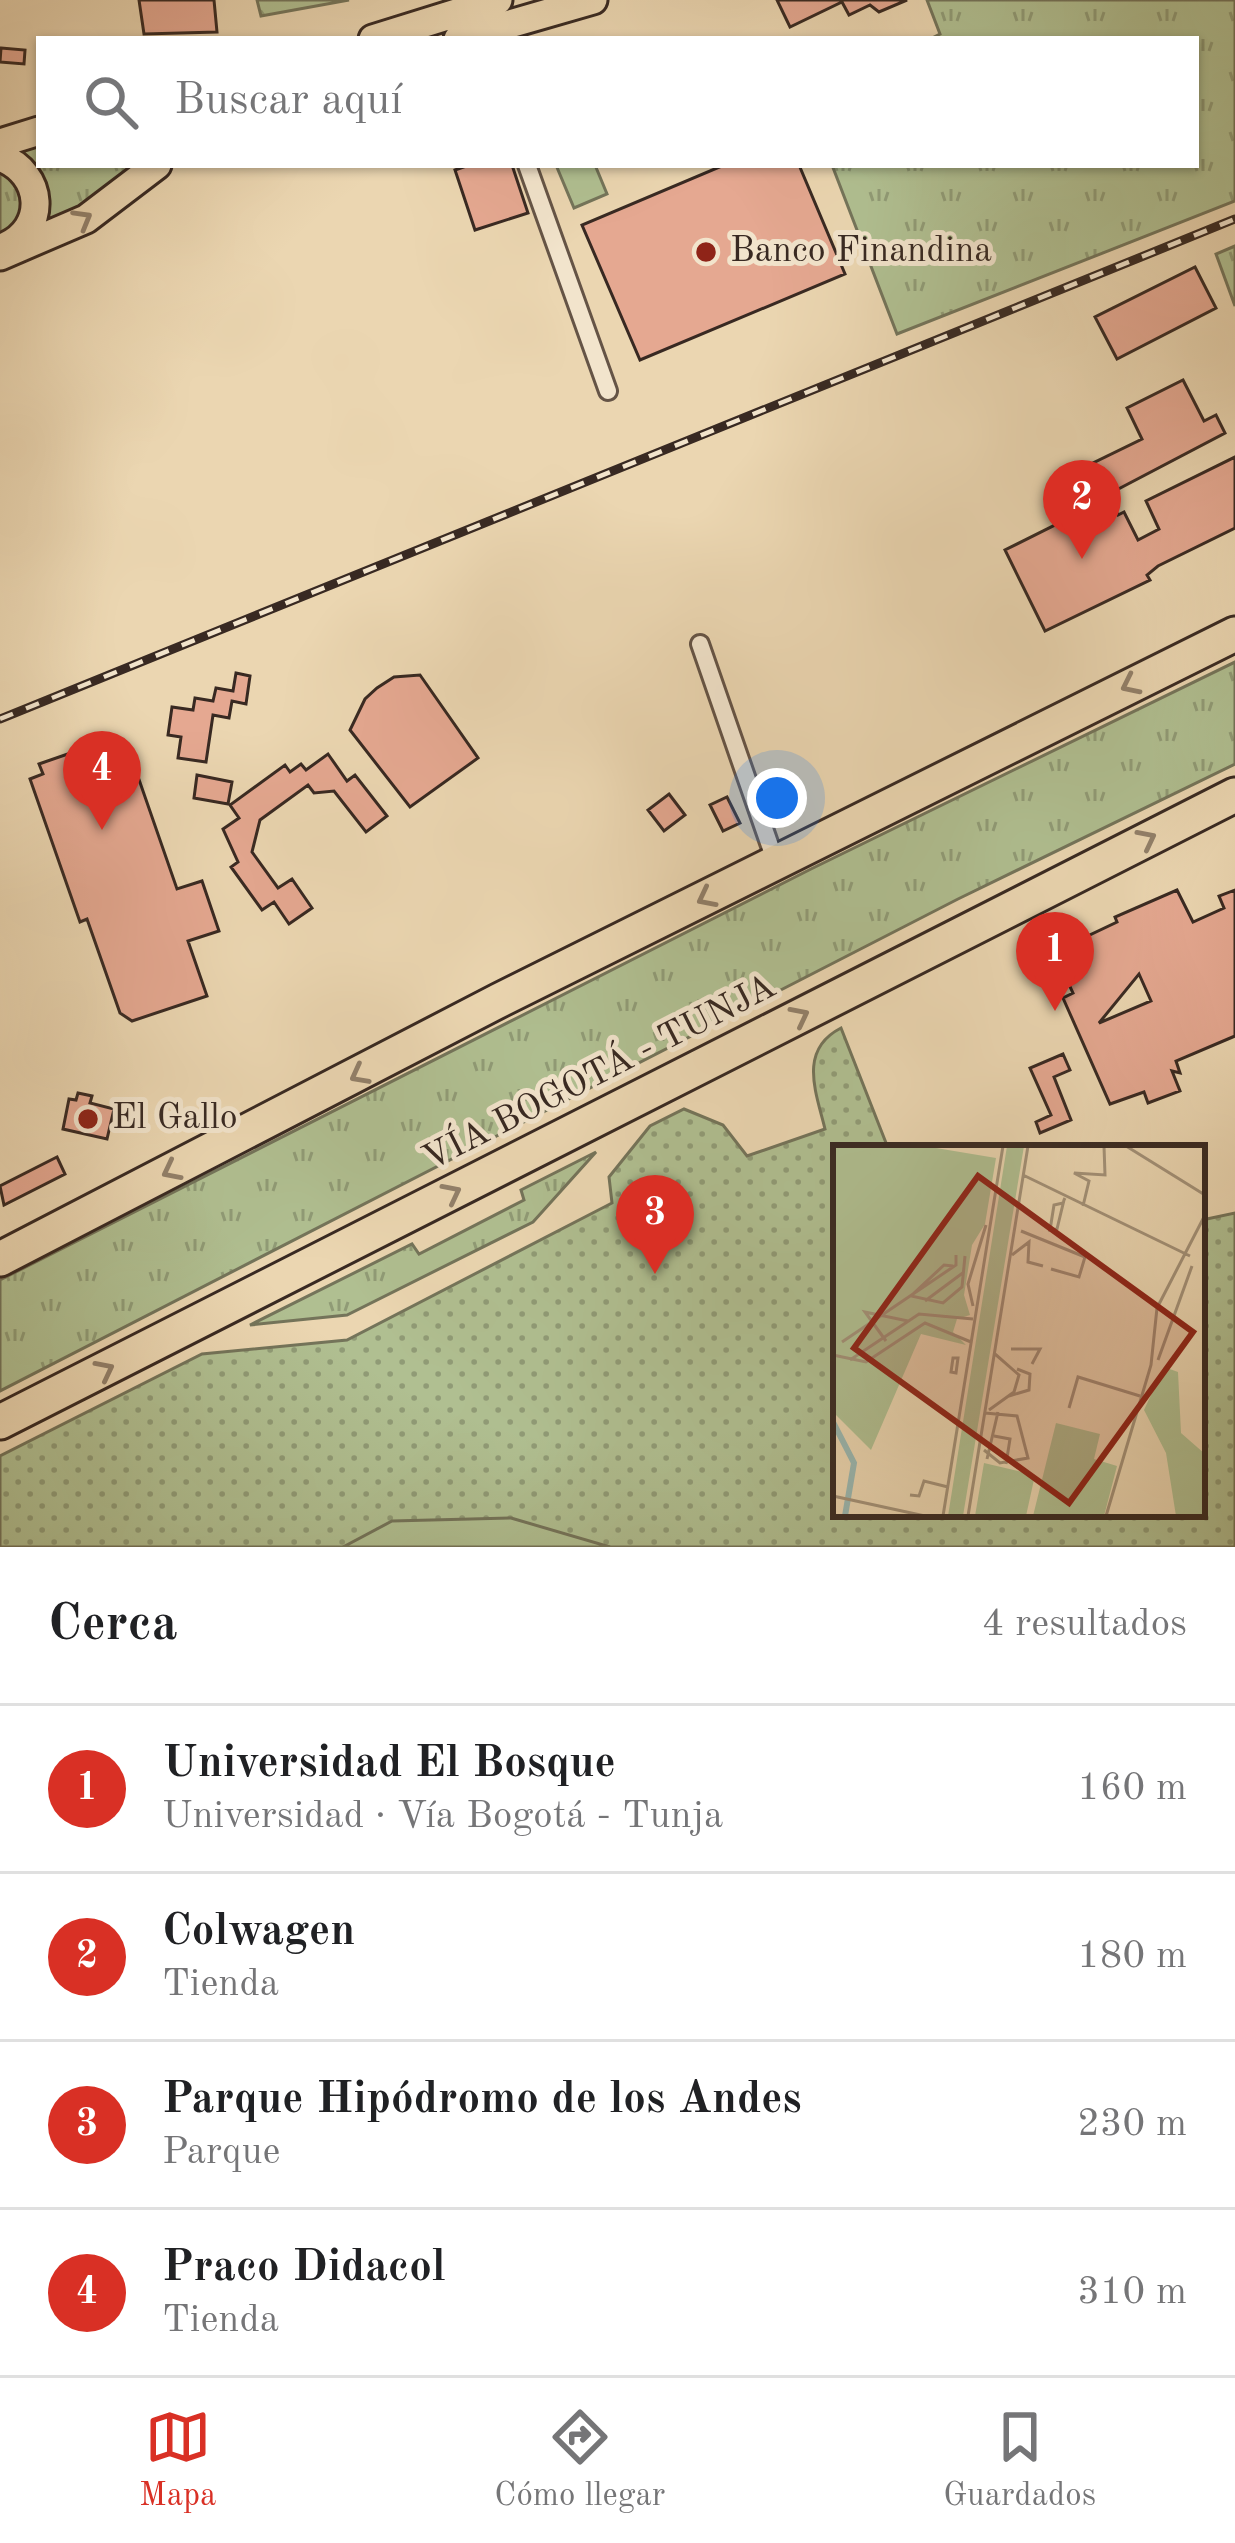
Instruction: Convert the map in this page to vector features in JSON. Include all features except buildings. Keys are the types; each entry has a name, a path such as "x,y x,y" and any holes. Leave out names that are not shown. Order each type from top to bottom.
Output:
{"highway":[{"path":"0,1259 1235,634"},
{"name":"VÍA BOGOTÁ - TUNJA","path":"0,1422 1235,795"}],"main road":[{"path":"384,36 498,0"},
{"path":"477,36 593,0"},
{"path":"0,143 36,132"},
{"path":"0,157 26,174 37,204 28,229 0,252"},
{"path":"0,252 86,219 153,168"}],"street":[{"path":"528,168 608,391"},
{"path":"700,644 776,863"}],"green space":[{"path":"257,0 349,0 261,16"},
{"path":"927,0 1235,0 1235,201 897,334 833,168 1199,168 1199,36 936,36 940,34"},
{"path":"36,142 36,168 137,168 112,192 37,235 10,150"},
{"path":"0,168 24,195 23,220 0,241"},
{"path":"557,168 596,168 607,194 574,208"},
{"path":"1235,246 1235,306 1216,254"},
{"path":"1235,662 1235,764 958,899 0,1391 0,1280 811,869"},
{"path":"841,1028 887,1145 833,1145 833,1517 1205,1517 1205,1219 1235,1213 1235,1547 0,1547 0,1456 202,1354 347,1340 612,1203 609,1177 650,1126 684,1109 723,1125 747,1156 825,1129 814,1073 819,1048"},
{"path":"596,1152 533,1222 347,1315 250,1325 412,1244 419,1254 524,1200 521,1190"},
{"path":"511,1518 610,1547 343,1547 392,1521"}],"railway":[{"path":"0,719 1235,219"}],"place":[{"name":"Banco Finandina","path":"706,252"},
{"name":"Colwagen","path":"1082,559"},
{"name":"Praco Didacol","path":"102,830"},
{"name":"Universidad El Bosque","path":"1055,1011"},
{"name":"El Gallo","path":"88,1119"},
{"name":"Parque Hipódromo de los Andes","path":"655,1274"}]}
